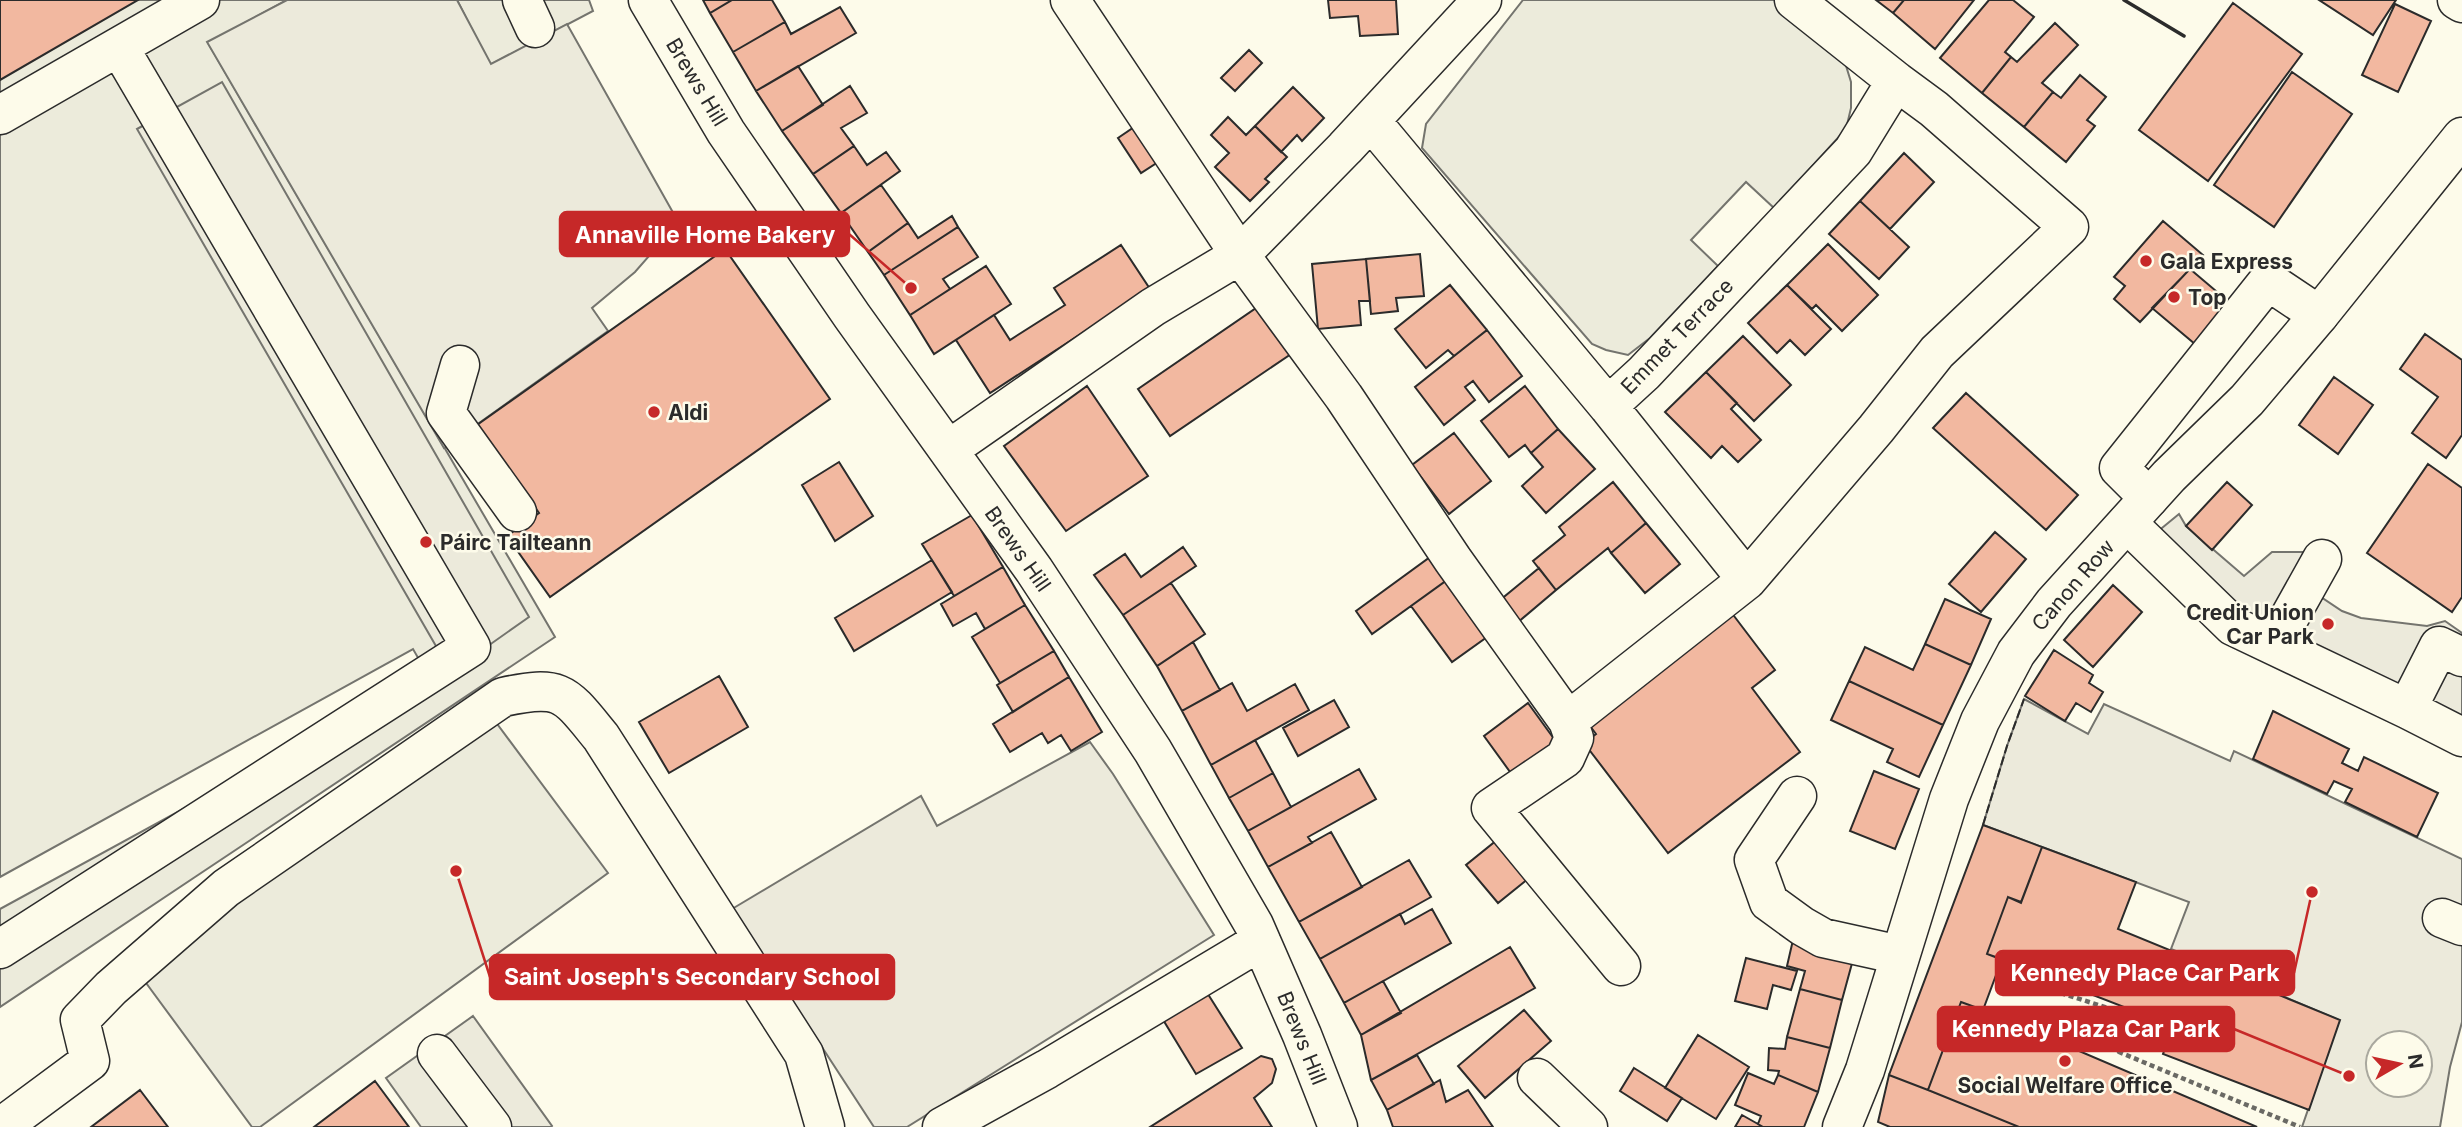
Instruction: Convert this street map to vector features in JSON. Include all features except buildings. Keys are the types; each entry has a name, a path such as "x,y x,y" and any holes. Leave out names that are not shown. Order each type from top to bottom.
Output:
{"street":[{"path":"0,115 200,0"},
{"name":"Brews Hill","path":"648,0 726,132 1034,570 1153,751 1254,925 1338,1127"},
{"path":"1070,0 1240,255 1344,397 1453,560 1568,722 1574,738 1565,758 1491,808 1620,966"},
{"path":"948,450 1153,307 1240,255 1371,121 1482,0"},
{"path":"1568,722 1747,580 1877,429 1937,352 2068,227 1934,110 1794,0"},
{"path":"2457,0 2462,3"},
{"path":"0,949 471,647 119,47"},
{"name":"Emmet Terrace","path":"1371,121 1608,406 1644,373 1853,151 1896,81"},
{"name":"Canon Row","path":"1842,1127 1865,1070 1949,799 1980,721 2016,653 2054,603 2138,510 2247,400 2462,137"},
{"path":"2319,315 2268,281 2119,468 2138,510 2233,626 2462,737"},
{"path":"460,365 446,413 517,512"},
{"path":"1608,406 1747,580"},
{"path":"2274,645 2322,559"},
{"path":"2407,709 2439,646 2462,657"},
{"path":"1,1127 90,1061 80,1020 111,988 226,888 503,697 526,692 553,691 572,702 601,737 804,1054 825,1127"},
{"path":"1797,796 1754,860 1769,901 1823,938 1900,955"},
{"path":"942,1127 1047,1069 1261,941"},
{"path":"437,1054 492,1127"},
{"path":"1537,1078 1588,1127"}],"path":[{"path":"2004,975 2130,1015 2119,1052 2300,1127"}],"shaded area":[{"path":"0,0 287,0 208,43 555,637 0,1007 0,909 428,675 413,649 0,877"},
{"path":"287,0 457,0 491,64 567,24 680,225 670,232 635,272 592,308 608,331 444,448 207,42"},
{"path":"457,0 589,0 593,11 490,65"},
{"path":"1523,0 1775,0 1843,56 1851,82 1851,108 1846,129 1774,208 1746,182 1691,240 1718,266 1650,338 1628,355 1592,344 1422,148 1426,124"},
{"path":"222,82 529,617 451,672 137,129"},
{"name":"Credit Union Car Park","path":"2179,514 2186,526 2244,576 2272,552 2303,552 2300,583 2342,611 2361,618 2427,626 2445,621 2462,633 2462,736 2289,647 2151,537"},
{"path":"2024,699 2088,734 2104,704 2230,761 2234,751 2462,859 2462,1022 2450,1067 2440,1127 2302,1127 2339,1020 2171,949 2189,902 1983,825"},
{"path":"492,717 608,873 260,1127 252,1127 138,972"},
{"path":"1090,742 1214,935 907,1127 874,1127 732,909 921,796 937,826"},
{"path":"473,1016 551,1127 421,1127 386,1078"}],"fence":[{"path":"1983,825 2024,699"}],"wall":[{"path":"2124,0 2184,36"}],"place":[{"name":"Gala Express","path":"2146,261"},
{"name":"Annaville Home Bakery","path":"911,288"},
{"name":"Top","path":"2174,297"},
{"name":"Aldi","path":"654,412"},
{"name":"Páirc Tailteann","path":"426,542"},
{"name":"Credit Union Car Park","path":"2328,624"},
{"name":"Saint Joseph's Secondary School","path":"456,871"},
{"name":"Kennedy Place Car Park","path":"2312,892"},
{"name":"Social Welfare Office","path":"2065,1061"},
{"name":"Kennedy Plaza Car Park","path":"2349,1076"}]}
